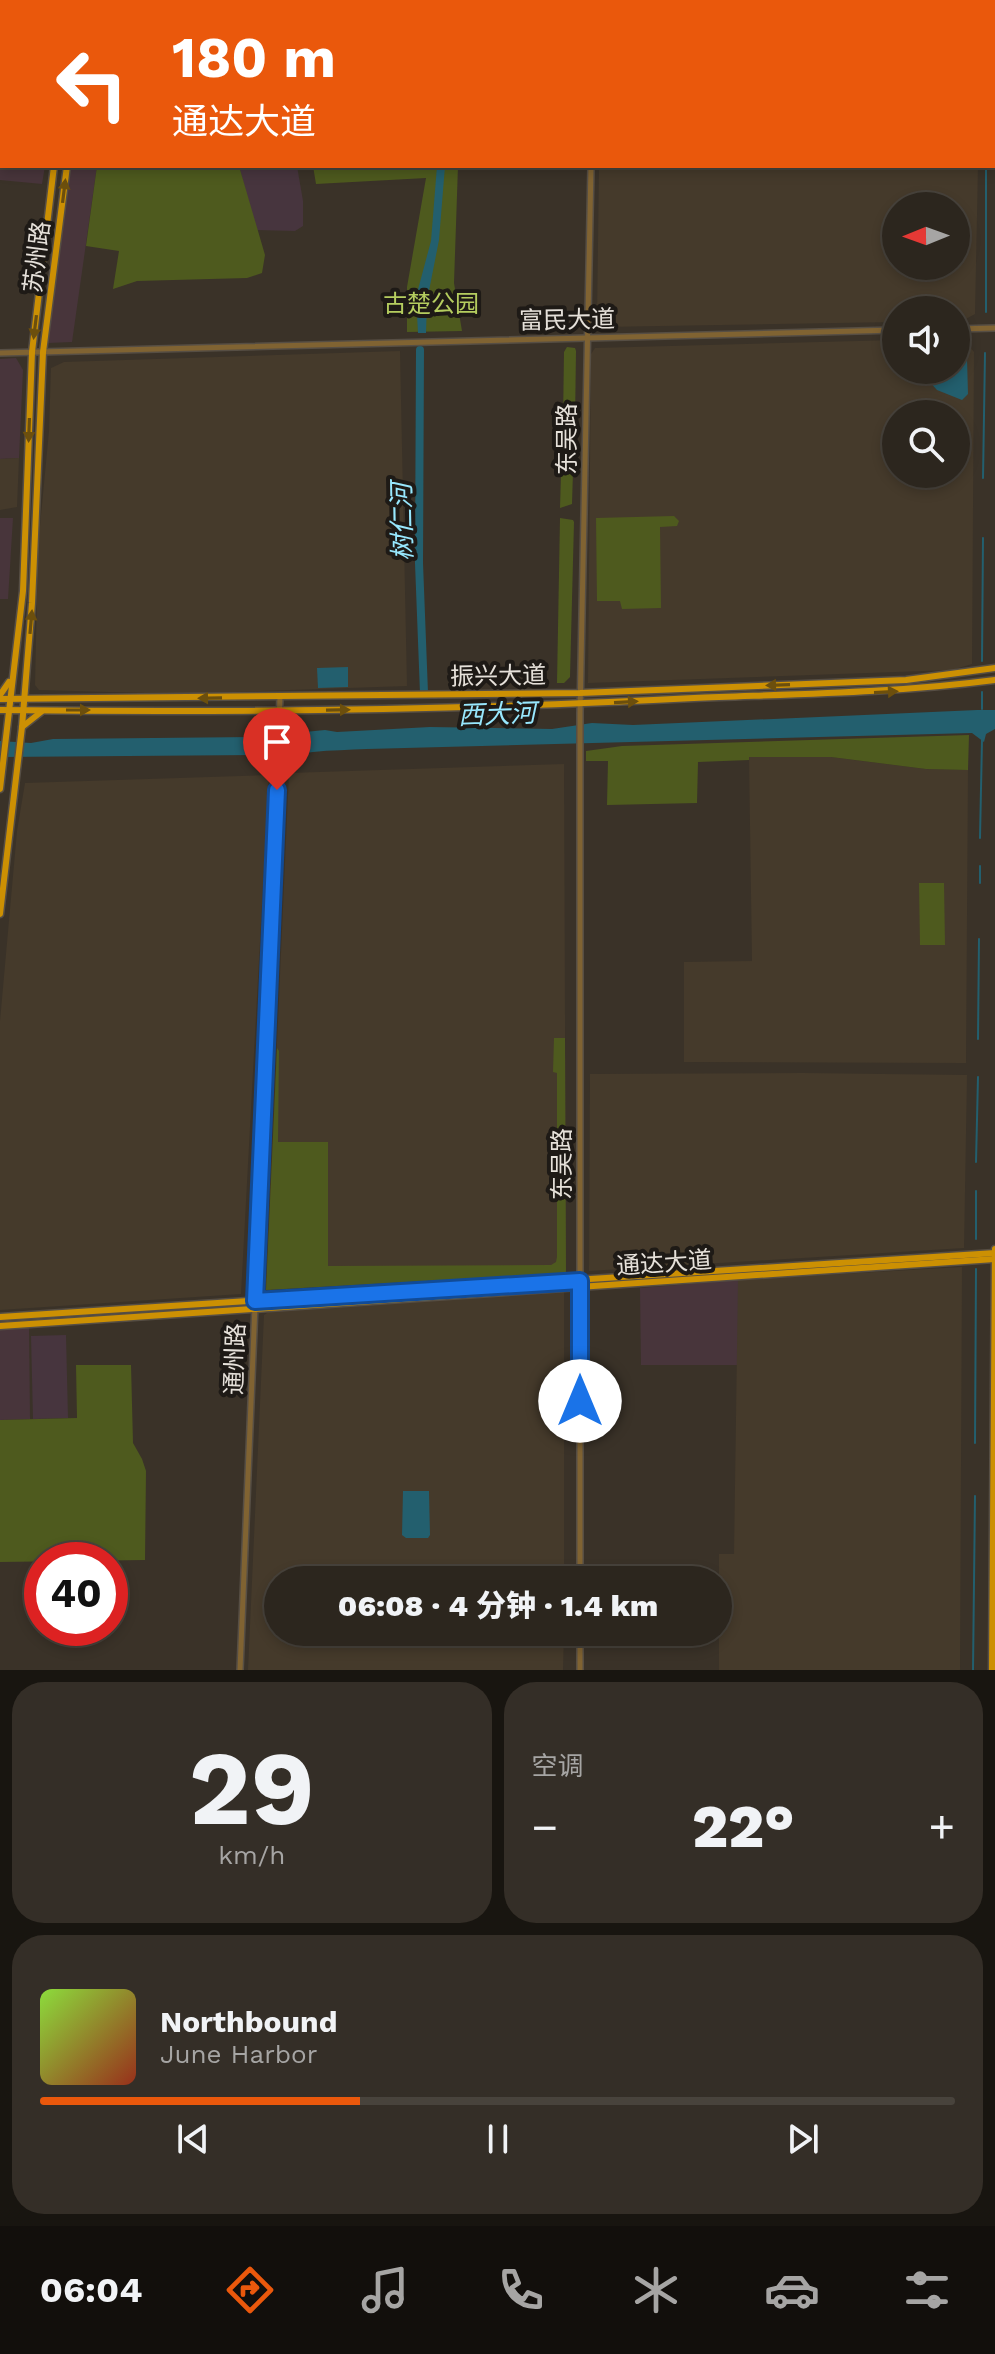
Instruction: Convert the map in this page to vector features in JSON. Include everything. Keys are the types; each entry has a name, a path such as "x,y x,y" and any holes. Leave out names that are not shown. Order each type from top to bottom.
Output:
{"main road":[{"name":"苏州路","path":"0,789 23,591 32,352 54,168"},
{"name":"苏州路","path":"0,914 25,700 43,352 67,168"},
{"name":"振兴大道","path":"0,697 25,700 580,693 906,680 995,668"},
{"path":"0,697 13,671"},
{"name":"振兴大道","path":"0,710 280,711 580,704 888,692 995,680"},
{"path":"12,681 26,684 30,693 41,699"},
{"path":"22,730 30,719 44,710"},
{"path":"0,718 7,728"},
{"path":"992,1670 995,1254"},
{"name":"通达大道","path":"0,1317 255,1305 995,1254"},
{"name":"通达大道","path":"0,1326 255,1305"}],"street":[{"name":"东吴路","path":"580,1566 580,693 591,168"},
{"path":"970,329 995,328"},
{"name":"富民大道","path":"0,353 882,330"},
{"name":"通州路","path":"240,1670 280,697"},
{"path":"580,1646 580,1670"}],"shaded area":[{"path":"0,168 45,168 42,184 0,180"},
{"path":"71,168 97,168 72,342 48,343"},
{"path":"240,168 297,168 303,201 303,226 295,231 256,230"},
{"path":"599,168 978,168 975,314 970,317 970,296 882,296 882,322 601,327 597,320"},
{"path":"882,340 882,384 970,384 970,347 974,352 972,664 952,670 588,683 591,354 595,348"},
{"path":"400,351 407,686 179,694 39,690 35,685 38,547 49,431 51,368 64,362"},
{"path":"16,358 23,370 19,458 0,459 0,359"},
{"path":"19,458 17,507 0,510 0,459"},
{"path":"0,518 13,518 8,599 0,599"},
{"path":"749,757 831,757 926,769 968,770 966,1063 684,1062 684,962 752,961"},
{"path":"564,764 566,1273 266,1290 289,773"},
{"path":"269,775 241,1294 0,1310 0,1021 17,831 25,783"},
{"path":"590,1074 967,1075 964,1248 589,1271"},
{"path":"962,1267 960,1670 719,1670 719,1646 732,1646 732,1566 719,1566 719,1554 734,1554 738,1280"},
{"path":"738,1280 738,1365 641,1365 640,1288"},
{"path":"564,1291 564,1566 264,1566 264,1646 564,1646 563,1670 248,1670 264,1315 270,1311"},
{"path":"29,1327 30,1419 0,1420 0,1329"},
{"path":"66,1335 68,1418 33,1419 31,1336"}],"green space":[{"path":"97,168 240,168 265,255 262,273 247,278 137,281 113,289 119,251 86,246"},
{"name":"古楚公园","path":"313,168 458,168 454,283 462,331 407,332 407,287 426,178 316,184"},
{"path":"567,347 576,351 575,421 563,422 564,352"},
{"path":"562,439 574,439 572,504 560,508"},
{"path":"674,516 679,521 677,526 660,527 661,608 622,609 620,601 597,601 596,518"},
{"path":"560,518 574,522 570,677 564,683 557,683"},
{"path":"969,735 968,770 926,769 831,757 749,757 749,760 698,762 697,803 607,805 608,761 586,761 586,751 622,746"},
{"path":"919,883 944,883 945,945 920,945"},
{"path":"554,1038 565,1038 566,1273 266,1290 277,1048 278,1142 328,1142 328,1266 551,1265 557,1257 557,1073 553,1072"},
{"path":"76,1365 131,1365 133,1443 146,1471 145,1560 128,1560 128,1542 24,1542 24,1562 0,1562 0,1420 77,1418"}],"water":[{"path":"437,168 445,168 439,240 427,301 426,333 418,333 416,297 431,241"},
{"path":"932,384 968,384 968,394 962,400 937,390"},
{"path":"348,667 348,687 318,688 317,668"},
{"path":"995,710 995,729 986,734 984,742 972,733 367,749 313,752 278,759 255,755 0,757 0,741 31,743 53,739 254,737 325,730 430,727 552,729 592,723 633,725"},
{"path":"403,1491 429,1491 428,1538 406,1538 402,1535"}],"waterway":[{"path":"986,168 986,312"},
{"name":"树仁河","path":"420,350 419,563 424,693"},
{"path":"983,478 985,353"},
{"path":"982,661 983,538"},
{"path":"982,692 982,709"},
{"path":"980,838 982,740"},
{"path":"980,866 980,883"},
{"path":"978,1039 979,939"},
{"path":"976,1162 978,1077"},
{"path":"976,1191 976,1239"},
{"path":"975,1443 976,1269"},
{"path":"973,1670 975,1496"}],"route":[{"path":"277,790 255,1301 580,1281 580,1401"}],"water label":[{"name":"西大河","path":"497,714"}]}
